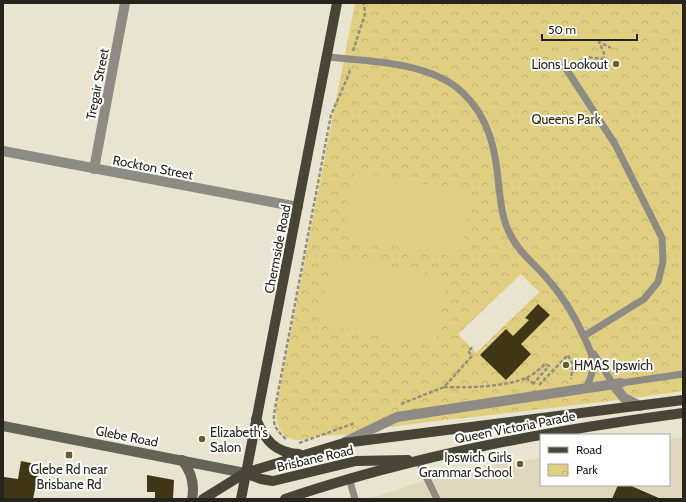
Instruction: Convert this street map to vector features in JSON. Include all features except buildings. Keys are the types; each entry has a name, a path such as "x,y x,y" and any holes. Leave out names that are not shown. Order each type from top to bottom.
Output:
{"main road":[{"name":"Chermside Road","path":"241,499 337,3"},
{"name":"Queen Victoria Parade","path":"246,473 344,443 683,400"},
{"name":"Queen Victoria Parade","path":"544,434 683,413"},
{"path":"256,419 264,437 274,447 288,453 305,454"},
{"name":"Queen Victoria Parade","path":"285,499 350,478 418,460 540,435"},
{"name":"Brisbane Road","path":"246,473 261,479 273,481 356,461 388,459 418,460"},
{"path":"203,499 246,473"}],"street":[{"name":"Tregair Street","path":"94,169 125,3"},
{"name":"Rockton Street","path":"3,150 94,169 298,207"},
{"name":"Queen Victoria Parade","path":"344,443 397,417 617,384"},
{"path":"617,384 624,398 640,406"},
{"name":"Glebe Road","path":"3,426 246,473"},
{"path":"182,460 191,476 193,488 192,499"}],"lane":[{"path":"327,57 386,63 428,73 446,80 462,92 476,107 488,129 496,155 502,211 509,232 521,252 545,276 568,304 590,347 617,384 683,374"},
{"path":"565,66 615,144 662,238 663,262 658,282 644,299 584,336"},
{"path":"586,388 593,365 590,347"},
{"path":"418,460 437,499"},
{"path":"350,478 355,499"}],"path":[{"path":"289,441 278,431 273,422 276,403 331,115 350,74 352,59 365,14 364,3"},
{"path":"565,66 586,57 602,59 604,52 599,42 611,48"},
{"path":"444,387 472,356 468,351 474,346"},
{"path":"546,387 538,387 568,355 572,361 574,370 572,378 568,383"},
{"path":"396,406 444,387 473,388 526,378 545,364 548,366 533,384 526,378"},
{"path":"295,443 305,442 360,422"}],"shaded area":[{"name":"Ipswich Girls Grammar School","path":"683,437 683,499 359,499 378,496 456,470 540,458 540,486 670,486 670,439"}],"green space":[{"name":"Queens Park","path":"355,3 683,3 683,391 389,427 347,434 314,436 299,440 290,438 282,432 278,423 276,408","holes":["521,274 539,292 476,353 458,334"]},
{"path":"355,171 472,193 460,258 342,236"},
{"path":"332,256 448,278 435,346 319,324"}],"place":[{"name":"Lions Lookout","path":"616,64"},
{"name":"HMAS Ipswich","path":"566,365"},
{"name":"Elizabeth's Salon","path":"202,439"},
{"name":"Glebe Rd near Brisbane Rd","path":"69,455"},
{"name":"Ipswich Girls Grammar School","path":"520,464"}]}
